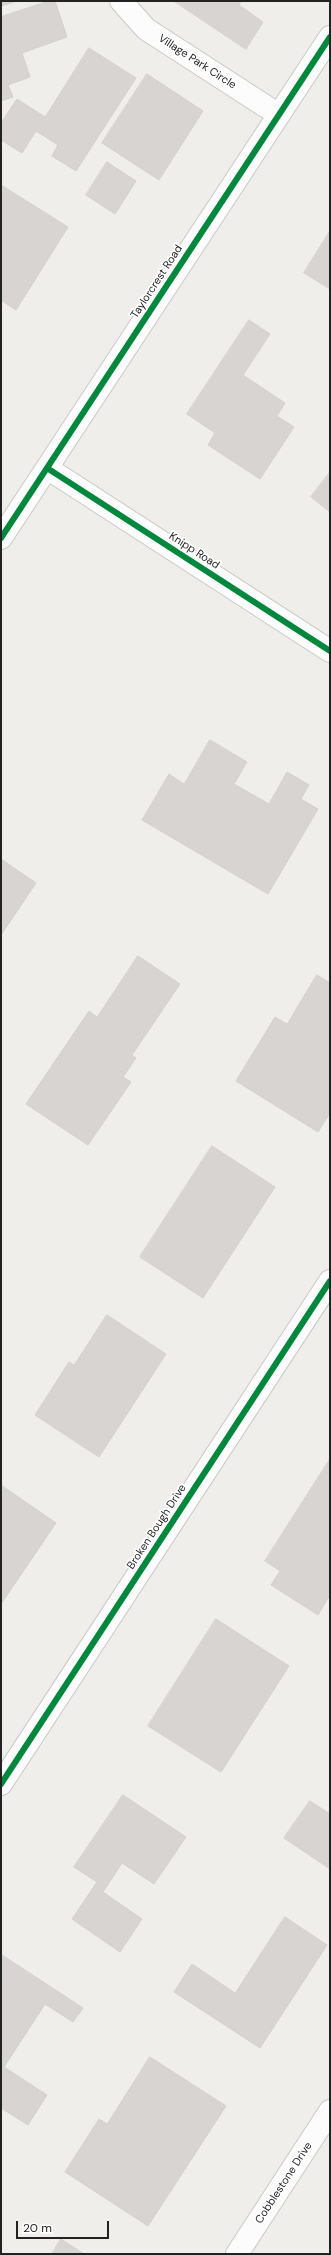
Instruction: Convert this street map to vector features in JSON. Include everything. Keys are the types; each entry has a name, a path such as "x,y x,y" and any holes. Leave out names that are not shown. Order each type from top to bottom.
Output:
{"street":[{"name":"Village Park Circle","path":"121,1 146,28 279,115"},
{"name":"Taylorcrest Road","path":"1,538 279,115 322,65 330,36"},
{"name":"Knipp Road","path":"47,468 330,651"},
{"name":"Broken Bough Drive","path":"1,1784 330,1281"},
{"name":"Cobblestone Drive","path":"237,2254 330,2111"}],"building":[{"path":"1,1 17,1 1,6"},
{"path":"49,1 55,1 67,37 22,53 30,77 8,85 13,97 1,101 1,17"},
{"path":"174,1 241,1 239,5 263,22 246,49"},
{"path":"89,48 136,78 76,171 52,156 58,145 36,131 22,153 1,140 1,123 17,99 45,117"},
{"path":"147,74 203,111 159,180 102,143"},
{"path":"107,162 136,181 115,214 86,195"},
{"path":"1,185 68,227 16,310 1,300"},
{"path":"330,231 330,289 304,273"},
{"path":"249,320 270,334 243,375 285,403 277,416 294,427 260,479 208,445 215,433 187,414"},
{"path":"330,472 330,512 311,497"},
{"path":"210,740 247,762 234,784 269,804 287,772 309,785 301,799 318,809 268,894 142,820 169,774 184,784"},
{"path":"1,859 36,883 1,935"},
{"path":"138,956 180,984 132,1055 136,1058 123,1077 131,1082 88,1145 26,1104 89,1011 97,1017"},
{"path":"317,975 330,983 330,1113 318,1132 236,1081 275,1017 287,1024"},
{"path":"212,1146 275,1187 203,1298 140,1257"},
{"path":"107,1315 166,1354 99,1457 35,1415 69,1362 74,1365"},
{"path":"330,1459 330,1595 318,1615 271,1585 280,1571 265,1561"},
{"path":"1,1485 56,1523 1,1604"},
{"path":"216,1619 289,1666 221,1772 148,1726"},
{"path":"123,1795 186,1837 154,1884 122,1863 103,1892 142,1919 120,1952 72,1919 97,1882 74,1867"},
{"path":"310,1801 330,1814 330,1869 284,1838"},
{"path":"285,1917 327,1945 260,2048 174,1992 192,1964 235,1993"},
{"path":"2,1955 83,2008 73,2022 45,2004 4,2067 47,2095 28,2125 1,2108"},
{"path":"150,2057 226,2106 148,2226 65,2172 99,2119 107,2124"},
{"path":"61,2239 84,2254 52,2254"}],"cycle path":[{"path":"1,538 330,37"},
{"path":"47,468 330,651"},
{"path":"1,1784 330,1281"}]}
